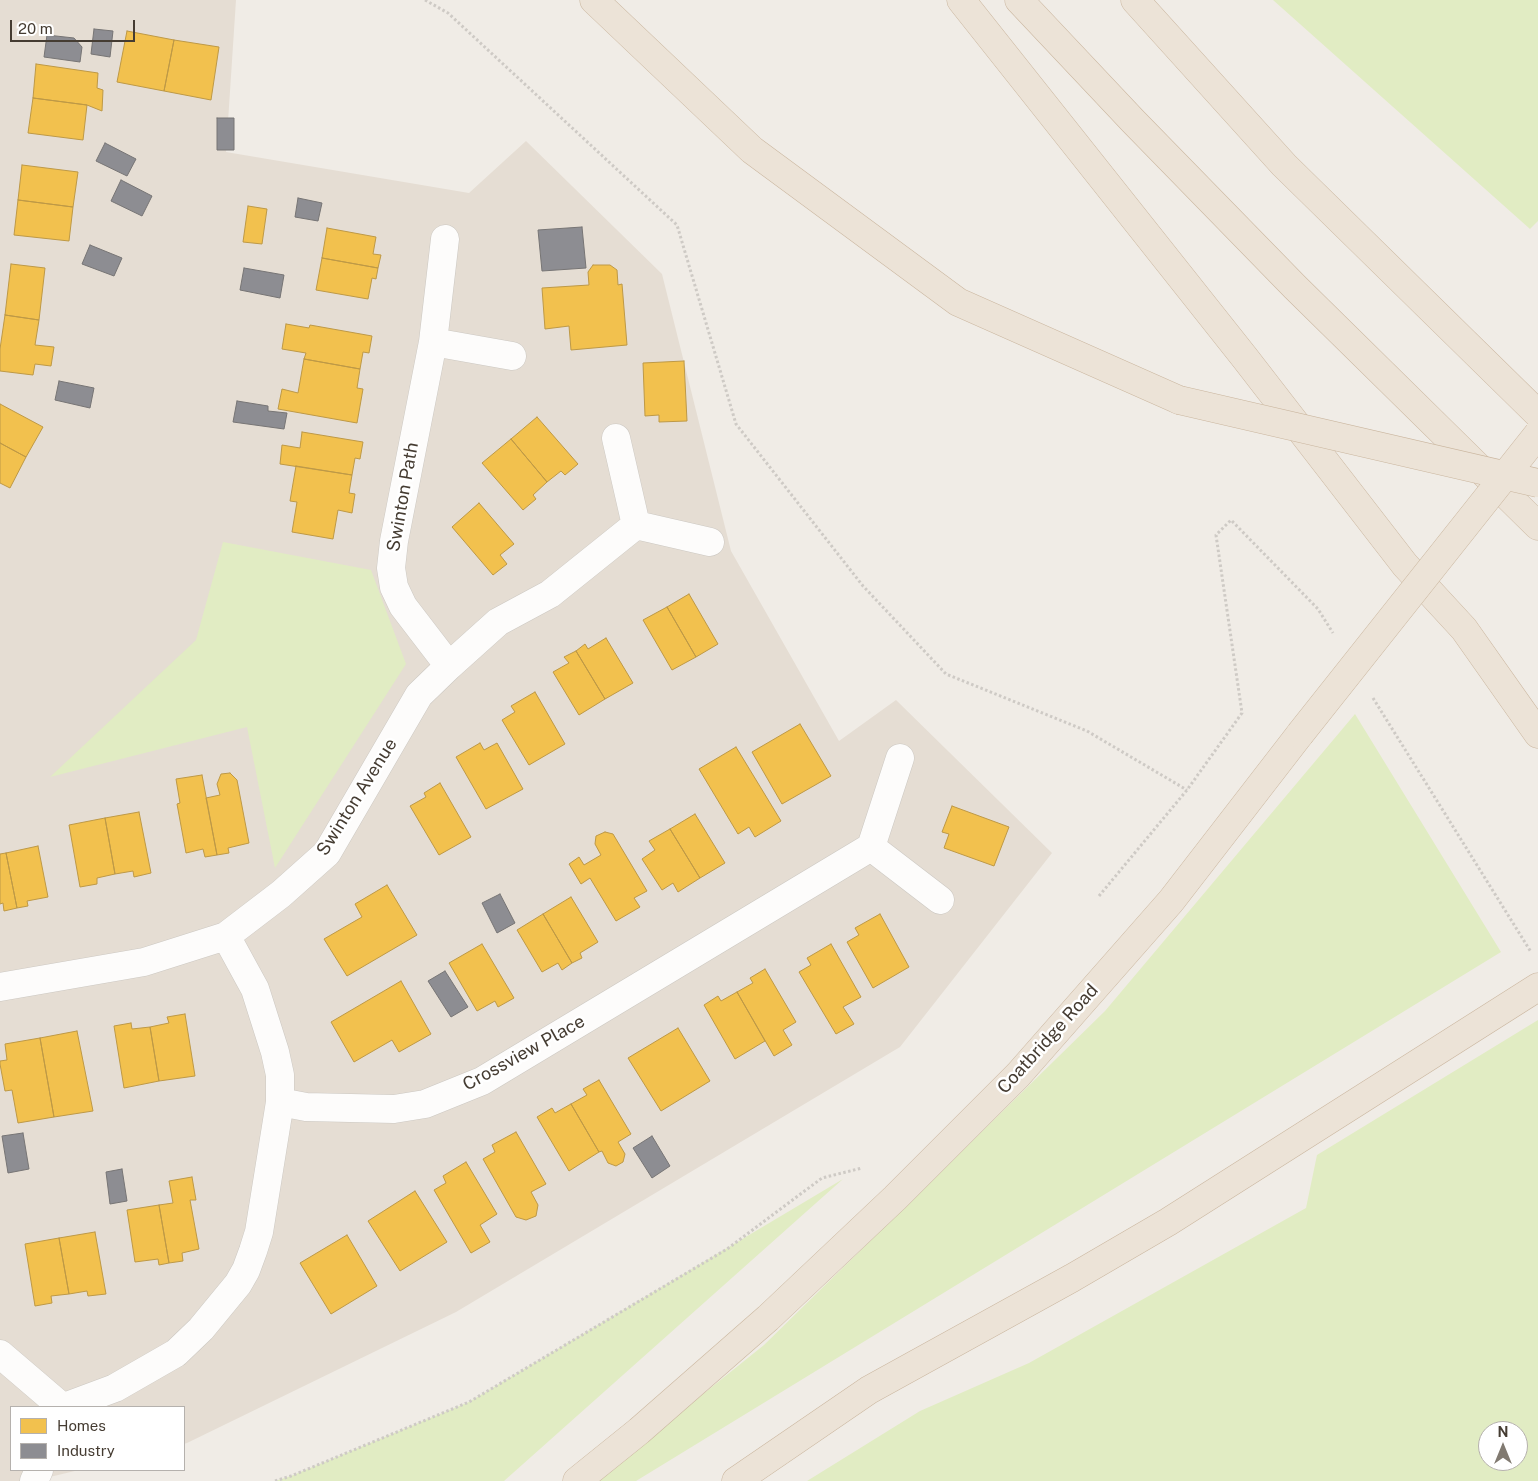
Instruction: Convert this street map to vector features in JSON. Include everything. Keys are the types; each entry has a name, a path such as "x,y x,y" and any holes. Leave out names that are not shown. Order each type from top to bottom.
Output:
{"highway":[{"path":"594,0 752,150 958,302 1179,400 1538,483"},
{"path":"961,0 1245,358 1405,565 1464,629 1538,734"},
{"path":"1019,0 1295,288 1538,526"},
{"path":"1135,0 1284,165 1538,414"},
{"name":"Coatbridge Road","path":"576,1481 639,1432 768,1318 895,1198 1018,1075 1171,901 1300,734 1538,434"},
{"path":"736,1481 869,1390 1072,1278 1168,1222 1538,987"}],"street":[{"name":"Swinton Path","path":"445,239 433,342 394,542 391,568 394,587 403,606 413,622 449,666"},
{"path":"433,342 512,356"},
{"path":"616,438 636,526 710,542"},
{"name":"Swinton Avenue","path":"0,987 144,962 226,936 281,894 327,852 419,695 498,622 550,594 636,526"},
{"path":"900,758 871,847 940,900"},
{"name":"Crossview Place","path":"280,1102 306,1107 394,1109 425,1104 482,1081 871,847"},
{"path":"66,1406 115,1388 176,1353 201,1328 238,1284 246,1270 259,1232 280,1102 280,1074 255,989 226,936"},
{"path":"0,1354 62,1406"}],"path":[{"path":"425,0 448,13 677,225 736,424 863,586 946,674 1087,732 1187,790"},
{"path":"1099,896 1187,790 1242,713"},
{"path":"275,1481 469,1402 728,1249 822,1178 862,1168"}],"shaded area":[{"path":"0,0 236,0 226,152 469,193 526,141 662,274 731,551 839,741 896,700 1052,853 900,1047 456,1312 187,1443 185,1444 185,1406 10,1406 10,1471 75,1471 33,1481 0,1481"}],"green space":[{"path":"1273,0 1538,0 1538,221 1530,229"},
{"path":"223,542 371,570 406,664 275,868 247,727 50,777 196,640"},
{"path":"1355,714 1501,952 636,1481 595,1481 764,1345 1105,1011"},
{"path":"1538,1020 1538,1481 807,1481 920,1411 1029,1363 1306,1208 1317,1155"},
{"path":"843,1179 504,1481 275,1481 469,1402"}],"building: Homes":[{"path":"127,31 174,40 164,91 117,82"},
{"path":"174,40 219,47 211,100 164,91"},
{"path":"36,64 98,73 97,88 103,90 102,111 87,105 33,98"},
{"path":"33,98 87,105 83,140 28,133"},
{"path":"22,165 78,172 73,207 18,200"},
{"path":"18,200 73,207 69,241 14,235"},
{"path":"248,206 267,209 262,244 243,242"},
{"path":"327,228 376,237 373,254 381,255 378,268 322,258"},
{"path":"322,258 378,268 376,279 372,278 368,299 316,290"},
{"path":"11,264 45,268 39,320 5,315"},
{"path":"593,265 610,265 617,270 618,285 622,284 627,345 571,350 569,326 545,329 542,288 589,285 588,272"},
{"path":"5,315 39,320 35,345 54,347 51,366 35,364 33,375 0,371 0,349"},
{"path":"286,324 309,328 310,325 372,336 369,353 363,352 360,369 304,359 306,353 282,349"},
{"path":"304,359 360,369 357,388 363,389 357,423 278,409 282,389 298,393"},
{"path":"684,361 687,421 659,422 659,415 645,416 643,363"},
{"path":"0,404 43,427 26,457 0,443"},
{"path":"537,417 578,464 565,475 561,471 547,482 511,439"},
{"path":"302,432 363,442 360,459 355,458 352,475 280,464 282,445 300,448"},
{"path":"511,439 547,482 533,495 536,499 523,510 482,463"},
{"path":"0,443 26,457 10,488 0,483"},
{"path":"296,466 352,475 349,493 355,494 352,513 338,510 333,539 292,532 297,502 290,501"},
{"path":"479,503 514,544 500,555 507,564 493,575 452,527"},
{"path":"689,594 718,644 696,657 667,607"},
{"path":"667,607 696,657 672,670 643,620"},
{"path":"606,638 633,683 605,699 576,651 585,644 588,649"},
{"path":"576,651 605,699 579,715 553,672 569,663 564,657"},
{"path":"535,692 565,744 529,765 502,720 515,712 511,706"},
{"path":"800,724 831,776 782,804 752,752"},
{"path":"480,743 484,750 497,743 523,789 486,809 456,757"},
{"path":"736,747 781,821 755,837 749,827 738,834 699,769"},
{"path":"230,773 237,780 249,843 228,848 229,853 217,855 206,798 220,795 217,784 221,774"},
{"path":"202,775 217,855 205,857 203,849 186,853 177,804 180,803 176,779"},
{"path":"440,783 471,837 439,855 410,806 426,797 424,793"},
{"path":"952,806 1009,827 994,866 944,848 949,834 942,832"},
{"path":"139,812 151,873 134,877 133,871 115,874 105,818"},
{"path":"695,814 725,863 700,878 670,829"},
{"path":"105,818 115,874 97,878 97,884 80,887 69,825"},
{"path":"670,829 700,878 678,892 673,883 662,890 642,859 655,850 649,841"},
{"path":"605,832 613,834 647,891 634,898 640,907 616,921 590,878 581,884 569,864 579,857 584,865 601,855 595,844 596,836"},
{"path":"38,846 48,897 27,901 28,906 17,908 6,853"},
{"path":"6,853 17,908 4,911 3,903 0,904 0,854"},
{"path":"387,885 417,935 347,976 324,939 362,917 355,904"},
{"path":"571,897 598,942 580,953 582,958 572,963 543,914"},
{"path":"543,914 572,963 562,970 558,963 542,972 517,930"},
{"path":"880,914 909,967 873,988 847,942 859,935 855,928"},
{"path":"482,944 514,998 498,1007 495,1001 477,1011 449,963"},
{"path":"831,944 861,997 843,1007 854,1024 836,1034 799,972 811,965 807,958"},
{"path":"765,969 796,1022 783,1030 792,1045 774,1056 737,992 753,983 750,978"},
{"path":"401,981 431,1034 399,1052 392,1040 354,1062 331,1022"},
{"path":"737,992 765,1041 735,1059 704,1005 718,996 721,1001"},
{"path":"185,1014 195,1076 159,1081 150,1027 169,1023 167,1017"},
{"path":"131,1023 132,1029 150,1027 159,1081 124,1088 114,1026"},
{"path":"678,1028 710,1081 661,1111 628,1058"},
{"path":"77,1031 93,1111 54,1117 40,1038"},
{"path":"40,1038 54,1117 18,1123 12,1090 5,1091 0,1061 7,1060 5,1044"},
{"path":"599,1080 631,1134 618,1142 625,1154 623,1162 616,1166 608,1163 602,1151 599,1152 571,1104 587,1095 583,1089"},
{"path":"571,1104 599,1152 569,1171 537,1117 552,1108 555,1113"},
{"path":"516,1132 546,1184 531,1192 538,1205 536,1216 526,1220 516,1217 483,1159 495,1152 492,1145"},
{"path":"466,1162 497,1214 480,1225 490,1242 471,1253 434,1190 446,1183 443,1176"},
{"path":"192,1177 196,1200 190,1200 199,1249 182,1253 183,1261 169,1263 159,1205 173,1203 169,1181"},
{"path":"415,1191 447,1242 400,1271 368,1221"},
{"path":"159,1205 169,1263 159,1265 158,1259 135,1262 127,1210"},
{"path":"95,1232 106,1294 88,1296 87,1291 69,1294 59,1238"},
{"path":"347,1235 377,1286 331,1314 300,1263"},
{"path":"59,1238 69,1294 51,1296 52,1303 35,1306 25,1244"}],"building: Industry":[{"path":"94,29 113,31 110,57 91,54"},
{"path":"47,35 74,38 82,47 80,62 44,57"},
{"path":"217,118 234,118 234,150 217,150"},
{"path":"105,143 136,159 127,176 96,161"},
{"path":"121,180 152,196 142,216 111,201"},
{"path":"298,198 322,203 318,221 295,217"},
{"path":"582,227 586,268 542,271 538,230"},
{"path":"90,245 122,258 114,276 82,264"},
{"path":"244,268 284,275 280,298 240,290"},
{"path":"59,381 94,388 90,408 55,400"},
{"path":"237,401 268,406 268,411 287,413 284,429 233,422"},
{"path":"500,894 515,923 497,933 482,903"},
{"path":"445,971 468,1007 451,1017 428,981"},
{"path":"23,1133 29,1169 8,1173 2,1136"},
{"path":"652,1136 670,1166 652,1178 633,1148"},
{"path":"122,1169 127,1201 110,1204 106,1172"}]}
